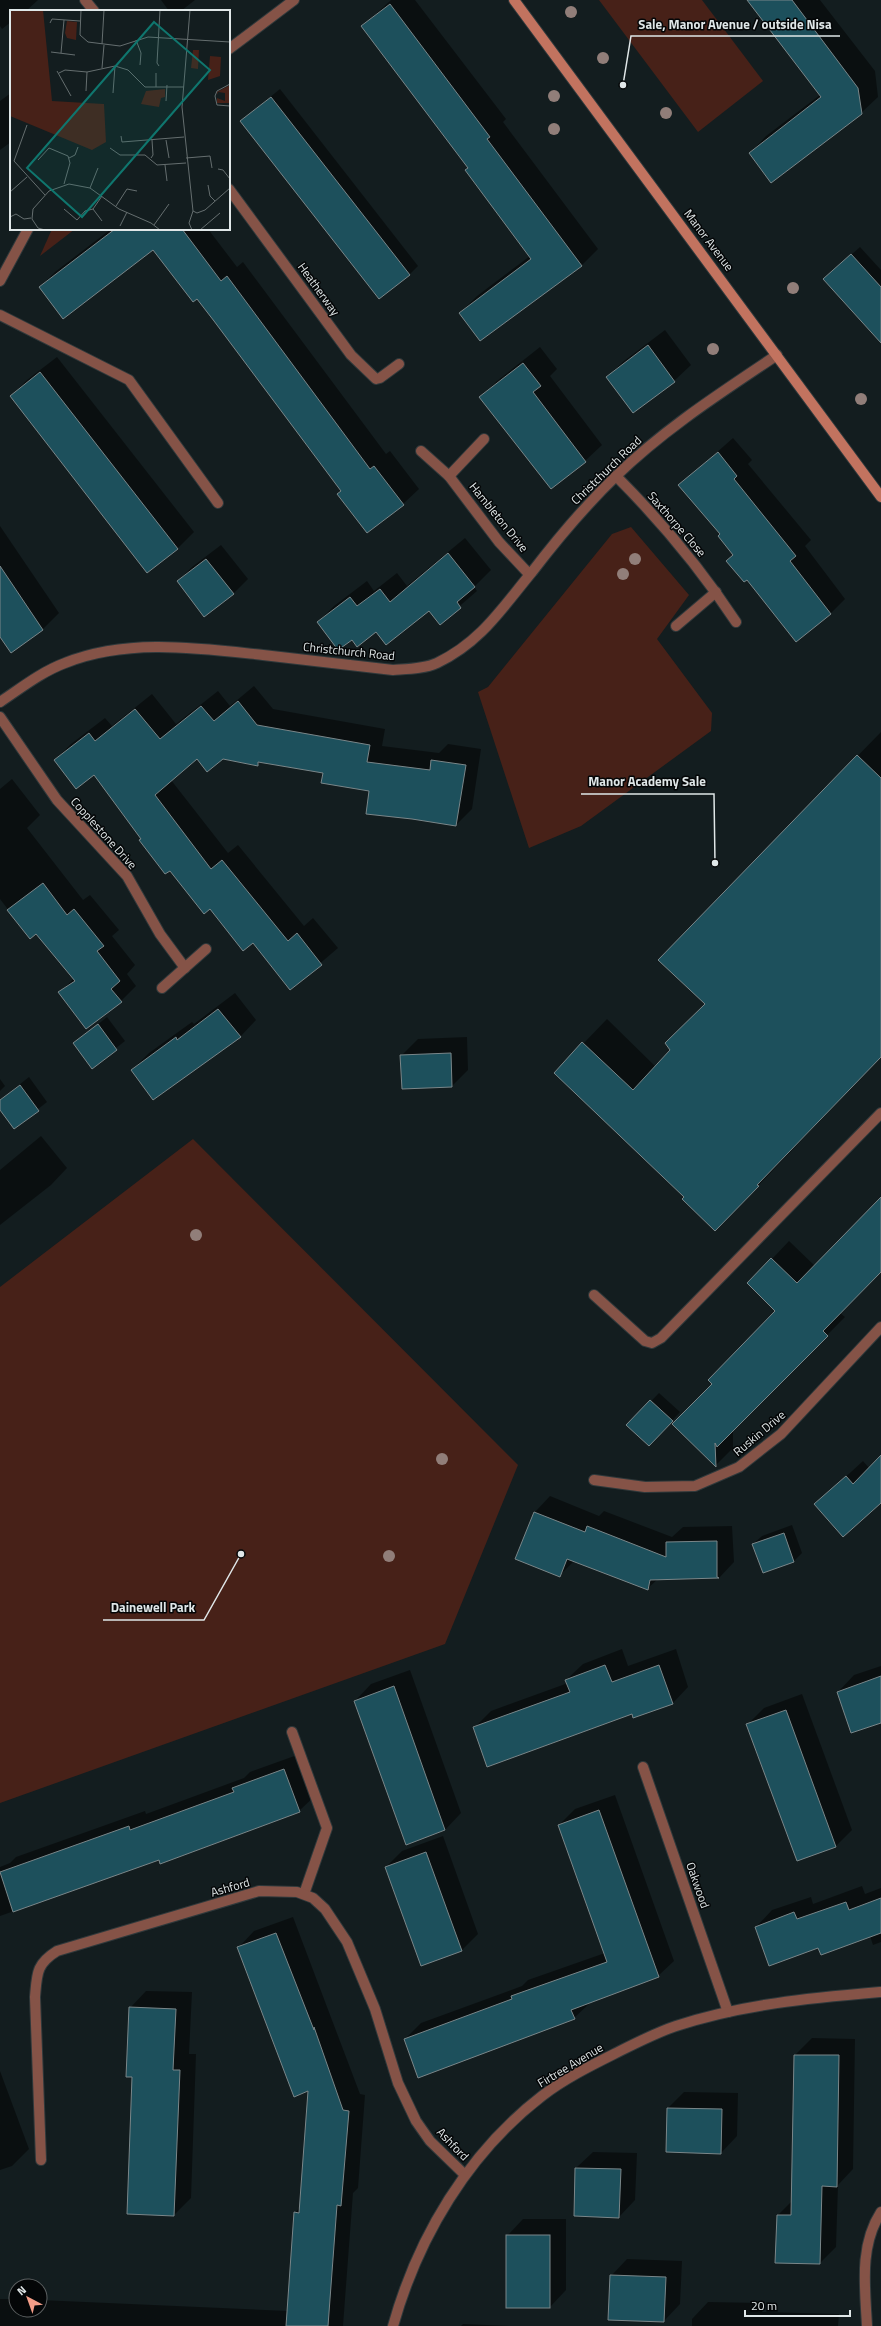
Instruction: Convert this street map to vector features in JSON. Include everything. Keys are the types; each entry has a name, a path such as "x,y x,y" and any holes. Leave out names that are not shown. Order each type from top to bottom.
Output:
{"street":[{"path":"85,0 93,10"},
{"path":"230,48 294,0"},
{"name":"Manor Avenue","path":"514,0 881,497"},
{"name":"Heatherway","path":"230,190 351,355 370,375 376,379 380,378 398,364"},
{"path":"0,281 27,230"},
{"path":"0,315 129,380 218,503"},
{"name":"Christchurch Road","path":"0,702 37,676 66,662 106,652 146,647 208,649 393,670 429,665 456,653 477,637 498,616 574,520 616,476 663,435 777,355"},
{"path":"449,476 484,439"},
{"name":"Hambleton Drive","path":"421,452 449,476 499,542 530,574"},
{"name":"Saxthorpe Close","path":"616,476 682,547 716,592 736,622"},
{"path":"676,626 716,592"},
{"name":"Copplestone Drive","path":"0,717 57,800 127,876 160,934 185,968"},
{"path":"162,988 206,949"},
{"path":"594,1296 645,1341 652,1343 661,1338 881,1113"},
{"name":"Ruskin Drive","path":"594,1480 645,1487 695,1486 739,1467 781,1434 881,1327"},
{"path":"292,1732 327,1828 304,1894"},
{"name":"Oakwood","path":"643,1767 728,2012"},
{"name":"Ashford","path":"41,2160 34,1997 37,1974 44,1959 57,1951 259,1892 296,1892 313,1898 325,1909 347,1942 375,2009 398,2084 416,2121 430,2141 464,2174"},
{"name":"Firtree Avenue","path":"393,2326 403,2290 425,2242 464,2174 505,2128 538,2100 587,2068 675,2026 728,2012 799,1999 881,1992"},
{"path":"867,2326 865,2251 872,2226 881,2212"}],"shaded area":[{"path":"599,0 702,0 763,81 698,132"},
{"path":"52,230 74,230 40,256"},
{"path":"631,527 689,595 657,639 712,713 711,731 581,826 529,848 478,692 488,687 612,534"},
{"path":"193,1139 518,1465 445,1644 0,1803 0,1287"}],"building":[{"path":"747,0 792,0 858,88 862,114 771,183 749,153 821,97"},
{"path":"390,4 490,137 487,139 582,266 480,341 459,313 531,259 465,170 468,168 361,26"},
{"path":"271,97 410,275 379,299 240,121"},
{"path":"114,230 183,230 221,281 227,276 370,469 374,466 404,505 367,533 337,494 341,491 214,321 197,299 193,302 153,250 63,319 39,287"},
{"path":"851,254 881,287 881,343 823,279"},
{"path":"648,345 675,382 633,413 606,377"},
{"path":"523,363 541,386 533,392 586,462 551,489 479,397"},
{"path":"40,372 178,549 147,573 10,396"},
{"path":"718,452 737,476 734,479 796,556 790,561 831,614 796,642 747,580 744,582 726,561 733,555 718,536 720,534 678,485"},
{"path":"448,553 475,587 457,602 461,608 440,625 429,611 386,645 376,632 357,647 352,640 338,650 317,622 350,597 357,606 380,589 390,602"},
{"path":"206,559 234,594 204,617 177,581"},
{"path":"0,566 43,630 11,653 0,637"},
{"path":"238,701 257,725 370,745 367,762 430,770 431,760 466,765 456,826 366,814 369,791 321,783 323,773 258,762 258,766 223,759 207,772 197,759 155,795 211,869 222,860 288,941 297,933 322,965 290,990 253,943 243,951 210,909 204,914 170,871 165,874 139,840 141,839 94,775 76,789 54,760 89,733 95,741 135,709 160,739 201,706 214,721"},
{"path":"857,755 881,778 881,1057 757,1185 759,1186 715,1231 682,1199 684,1197 554,1073 582,1042 633,1090 670,1050 665,1043 705,1004 658,960"},
{"path":"43,883 67,915 74,909 104,946 97,951 120,981 111,989 122,1002 86,1029 58,992 75,981 36,934 30,939 7,910"},
{"path":"218,1009 241,1037 153,1100 131,1070 176,1037 177,1040"},
{"path":"98,1024 117,1050 92,1069 73,1043"},
{"path":"451,1053 452,1087 402,1089 400,1055"},
{"path":"20,1085 39,1111 14,1129 0,1110 0,1100"},
{"path":"881,1197 881,1272 823,1331 828,1336 717,1447 715,1443 716,1467 672,1424 712,1384 708,1380 775,1311 747,1283 771,1258 797,1283"},
{"path":"650,1400 673,1421 649,1446 626,1425"},
{"path":"881,1455 881,1503 843,1537 814,1504 846,1476 853,1484"},
{"path":"534,1512 585,1532 587,1526 666,1557 666,1542 717,1541 717,1577 719,1578 650,1580 648,1590 567,1559 560,1577 515,1559"},
{"path":"784,1533 794,1562 763,1573 752,1544"},
{"path":"605,1665 612,1682 659,1665 673,1704 633,1718 632,1714 487,1767 473,1727 570,1692 565,1680"},
{"path":"881,1676 881,1723 851,1733 837,1692"},
{"path":"394,1686 445,1830 406,1845 354,1701"},
{"path":"786,1710 836,1847 797,1861 746,1724"},
{"path":"284,1769 300,1812 160,1864 159,1860 13,1912 0,1872 129,1826 130,1830 234,1792 232,1788"},
{"path":"599,1810 659,1977 571,2010 575,2019 418,2078 404,2039 512,1999 511,1996 607,1962 558,1825"},
{"path":"426,1852 462,1951 421,1966 385,1867"},
{"path":"881,1898 881,1933 821,1955 818,1948 769,1966 755,1927 794,1912 797,1919 846,1902 849,1910"},
{"path":"276,1933 314,2030 314,2027 343,2110 349,2111 341,2206 337,2205 328,2326 286,2326 294,2212 299,2213 308,2091 294,2097 237,1947"},
{"path":"129,2007 176,2009 173,2070 180,2070 174,2216 127,2214 132,2077 126,2077"},
{"path":"794,2055 839,2055 837,2187 822,2186 820,2264 775,2263 777,2215 791,2215"},
{"path":"667,2108 722,2109 721,2154 666,2152"},
{"path":"575,2168 621,2169 619,2218 574,2216"},
{"path":"506,2235 550,2235 550,2308 506,2308"},
{"path":"610,2275 666,2277 664,2322 608,2320"}],"place":[{"name":"Sale, Manor Avenue / outside Nisa","path":"623,85"},
{"name":"Manor Academy Sale","path":"715,863"},
{"name":"Dainewell Park","path":"241,1554"}]}
